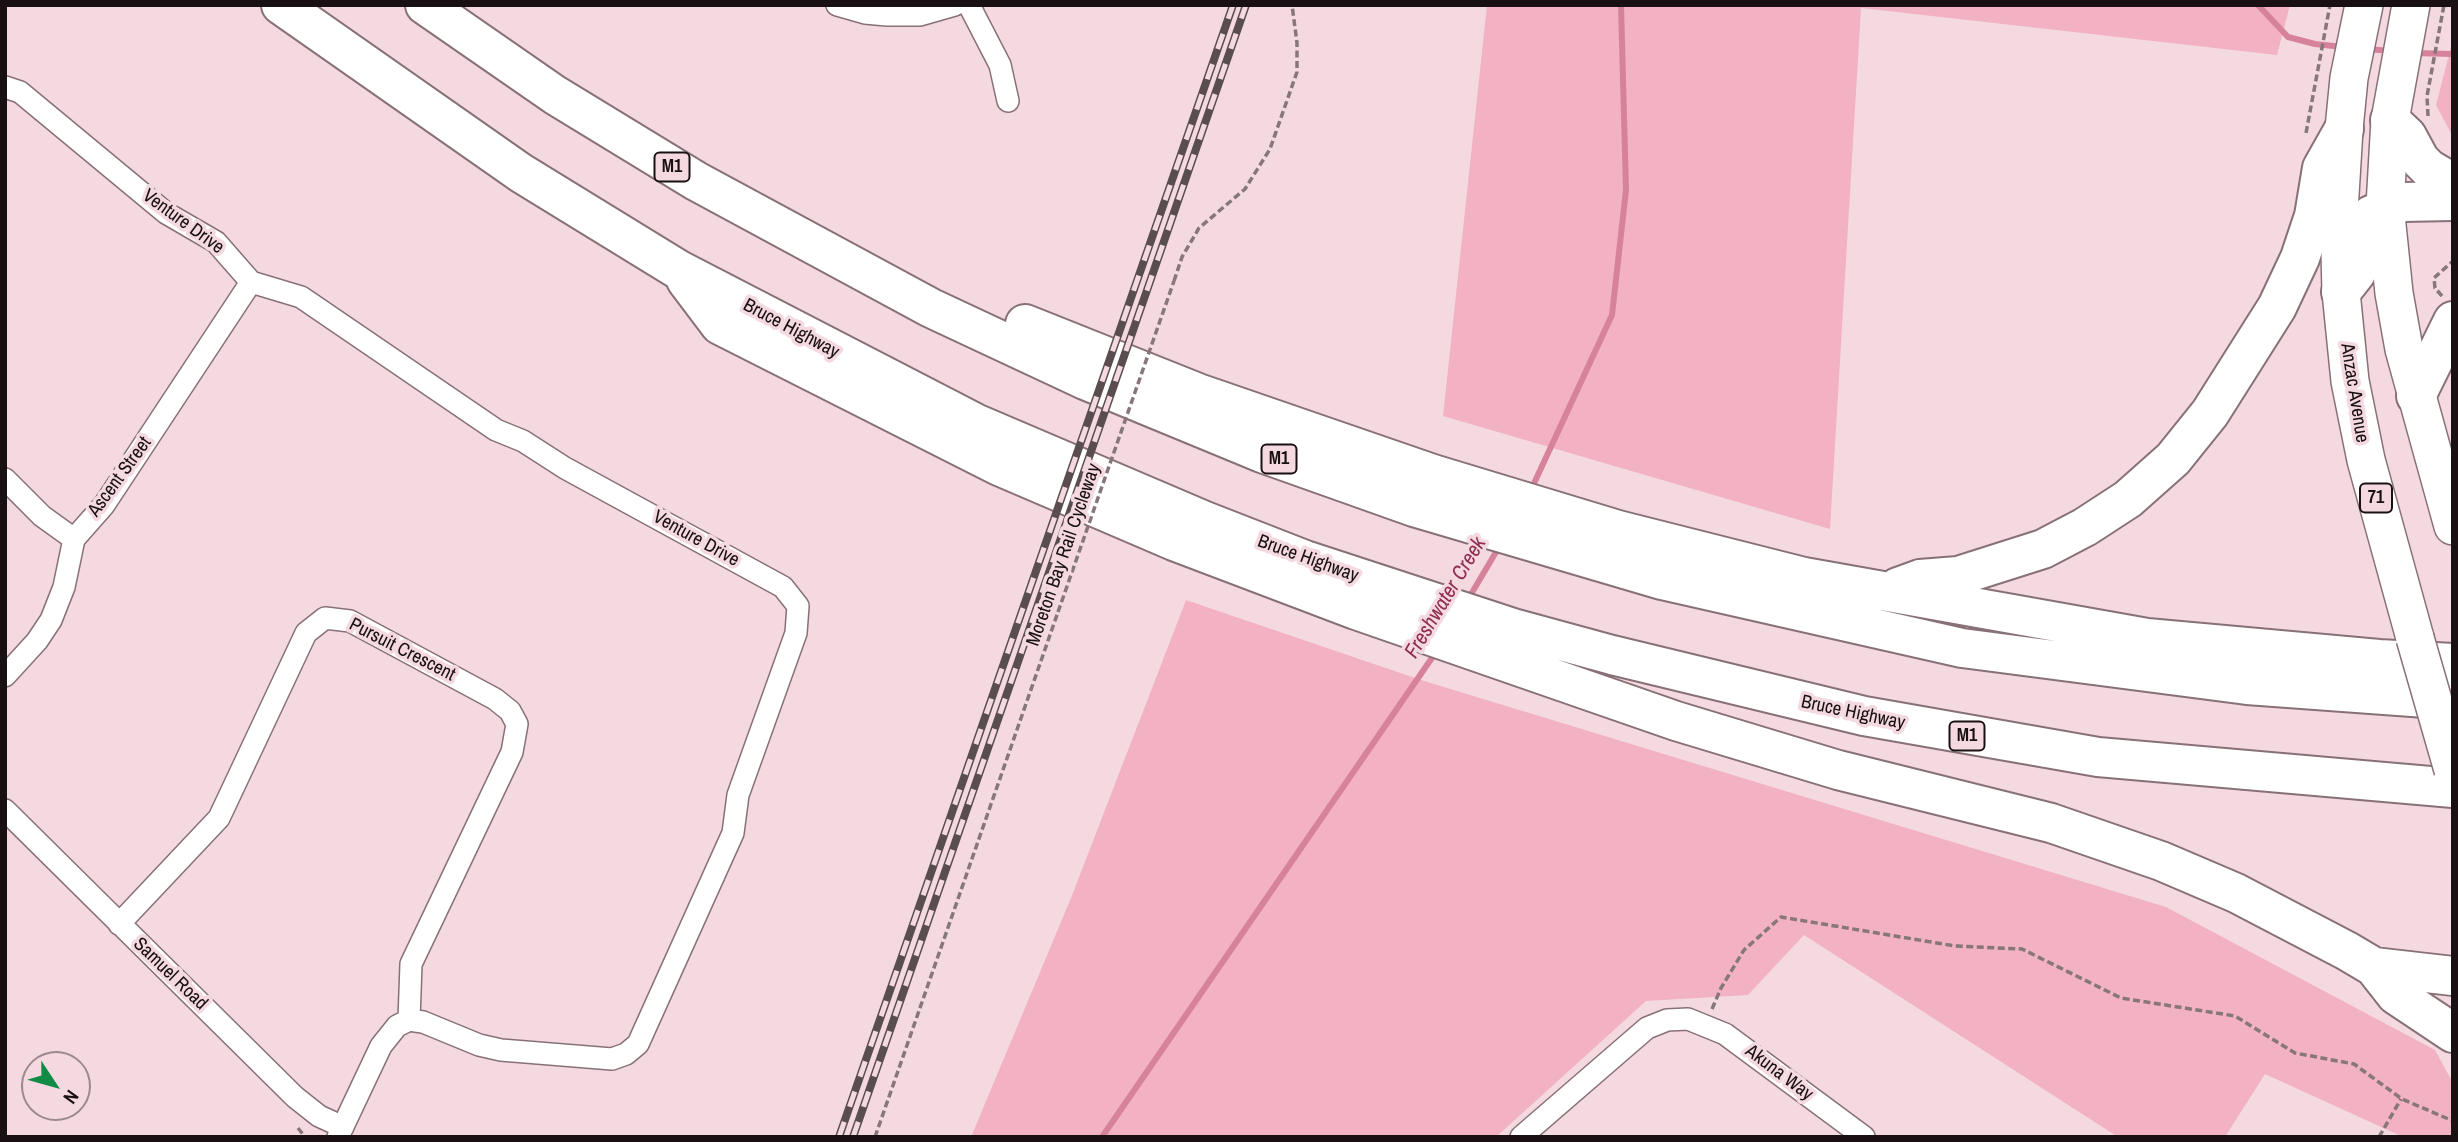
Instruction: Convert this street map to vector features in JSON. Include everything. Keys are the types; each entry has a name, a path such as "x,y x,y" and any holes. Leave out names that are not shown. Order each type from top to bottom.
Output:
{"highway":[{"name":"Bruce Highway","path":"281,5 521,173 679,270 904,388 1051,457 1205,522 1364,596 1504,643 1949,733 2098,757 2453,788"},
{"name":"M1","path":"425,5 555,95 673,168 931,308 1085,380 1262,453 1414,507 1555,551 1770,607 1962,648 2247,685 2453,700"},
{"name":"Anzac Avenue","path":"2352,7 2339,211 2341,292 2350,381 2366,460 2453,770"},
{"path":"2410,12 2404,100 2385,206 2394,293 2416,396 2453,526"},
{"path":"2404,100 2407,136 2420,160 2429,169 2453,183"},
{"path":"1883,593 1920,579 1958,576 2004,564 2043,549 2085,527 2128,499 2173,459 2210,414 2277,307 2300,258 2314,216 2322,168 2344,129"},
{"path":"2341,292 2356,273 2356,239 2362,225 2371,215 2385,206 2418,201 2453,201"},
{"path":"931,308 971,299 1058,339 1167,382 1433,474 1573,517 1717,556 1883,593 2147,638 2366,658 2453,663"},
{"path":"2416,396 2446,308"},
{"path":"1504,643 1675,721 1791,756 2098,837 2236,893 2374,967 2453,976"},
{"path":"2374,967 2396,995 2453,1033"}],"street":[{"path":"837,5 865,13 887,15 920,15 955,5"},
{"path":"969,5 1000,65 1008,101"},
{"name":"Venture Drive","path":"5,87 20,92 166,213 216,242 251,282 301,298 496,430 523,441 565,468 783,587 796,600 800,612 792,645 738,795 733,832 646,1028 632,1050 620,1057 601,1059 501,1050 479,1045 423,1022 409,1020"},
{"name":"Ascent Street","path":"5,676 37,641 51,620 64,587 74,539 112,495 251,282"},
{"path":"5,479 42,516 74,539"},
{"name":"Pursuit Crescent","path":"118,924 219,818 306,632 325,618 350,621 495,699 510,711 517,724 512,752 411,964 409,1020"},
{"name":"Samuel Road","path":"5,810 295,1097 341,1132"},
{"path":"341,1132 381,1046 397,1026 409,1020"},
{"path":"1521,1137 1647,1028 1667,1020 1697,1021"},
{"name":"Akuna Way","path":"1697,1021 1725,1034 1856,1134"}],"path":[{"name":"Moreton Bay Rail Cycleway","path":"875,1137 1182,257 1199,228 1245,189 1270,149 1297,72 1297,43 1292,5"},
{"path":"2404,100 2444,5"},
{"path":"2314,83 2352,7"},
{"path":"2446,308 2434,278 2453,261"},
{"path":"1697,1021 1744,950 1781,916 1955,946 2022,949 2121,998 2235,1016 2295,1053 2354,1064 2402,1099 2453,1121"},
{"path":"2379,1137 2402,1099"}],"shaded area":[{"path":"1487,5 2290,5 2277,55 1861,8 1830,529 1443,416"},
{"path":"2453,39 2453,137 2436,105"},
{"path":"1186,600 1421,680 2166,907 2435,1050 2453,1083 2453,1137 2403,1137 2265,1074 2225,1137 2118,1137 1804,935 1748,995 1646,1001 1496,1137 971,1137 1071,898"}],"waterway":[{"name":"Freshwater Creek","path":"1530,492 1612,315 1626,190 1621,5"},
{"name":"Freshwater Creek","path":"2258,5 2288,37 2343,47"},
{"name":"Freshwater Creek","path":"2367,49 2391,51"},
{"name":"Freshwater Creek","path":"2413,53 2453,54"},
{"name":"Freshwater Creek","path":"1467,601 1499,547"},
{"name":"Freshwater Creek","path":"1102,1137 1436,652"}],"railway":[{"path":"839,1137 1233,5"},
{"path":"853,1137 1246,5"}]}
